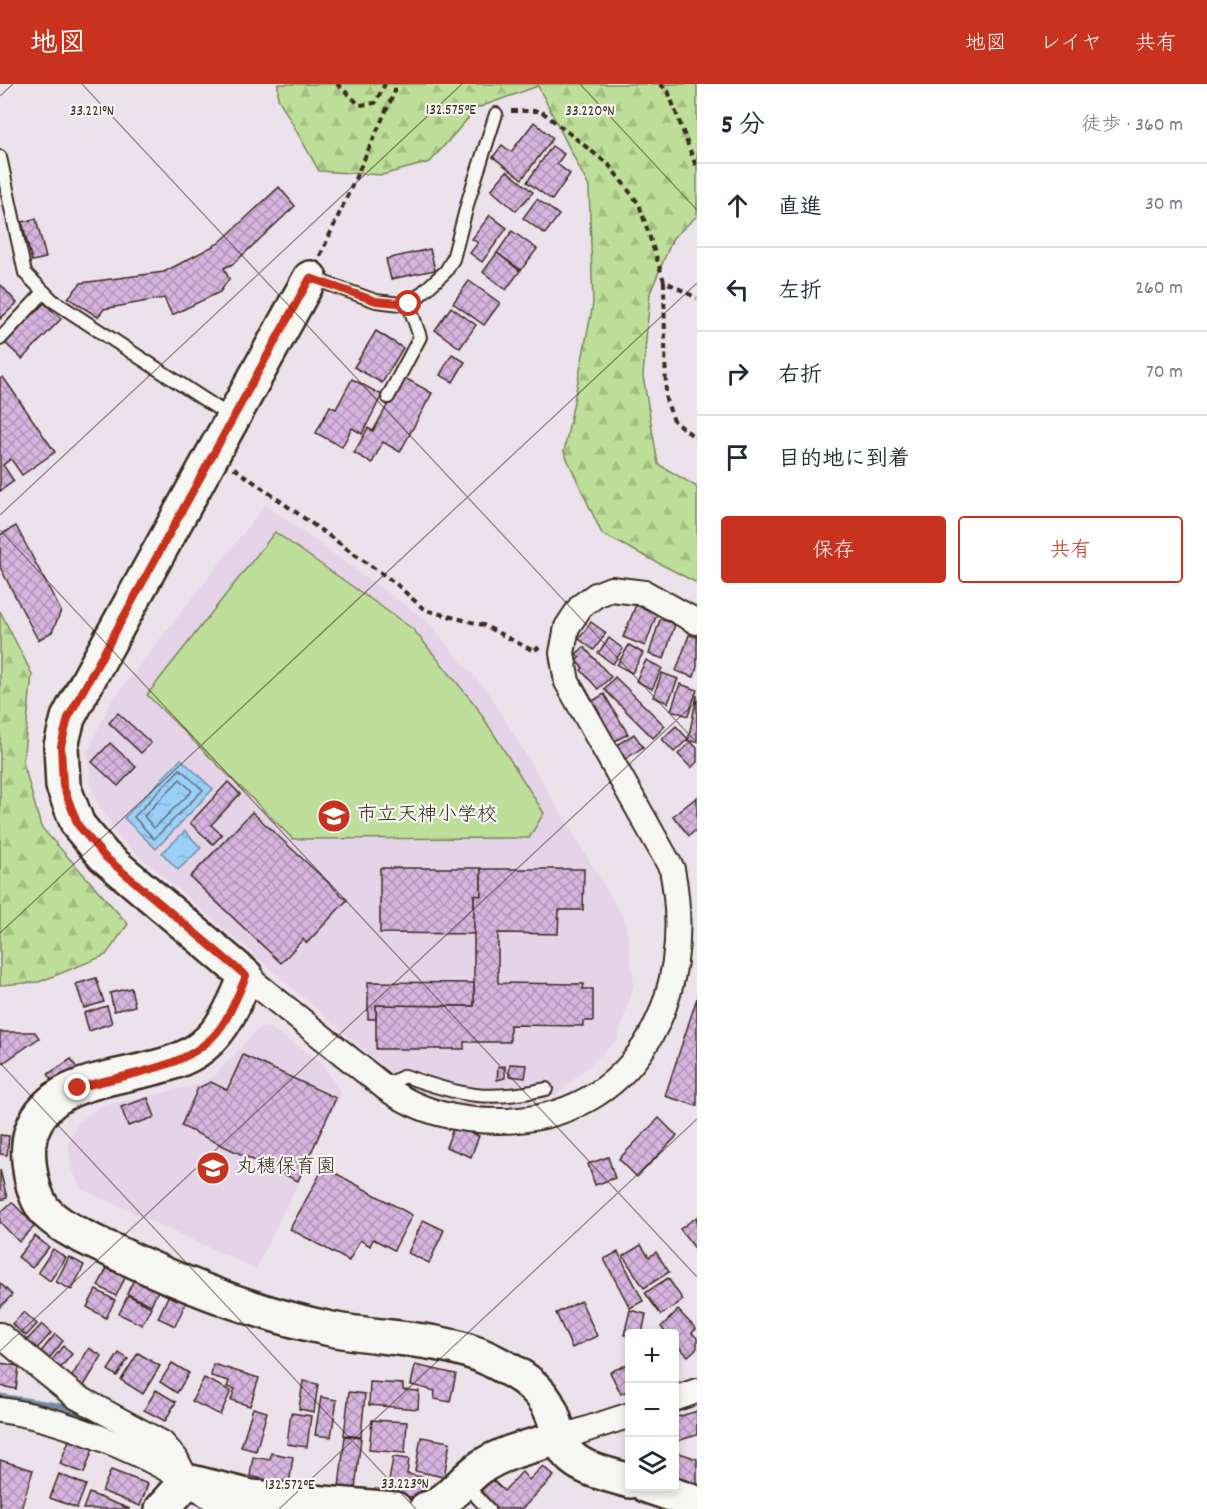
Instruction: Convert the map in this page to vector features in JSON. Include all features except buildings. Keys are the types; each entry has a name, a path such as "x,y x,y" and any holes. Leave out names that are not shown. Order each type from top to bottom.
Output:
{"street":[{"path":"310,278 68,718 61,746 63,786 78,825 104,856 246,976 407,1103 427,1112 481,1121 528,1121 574,1110 615,1084 638,1065 665,1030 684,966 686,939 683,897 672,869 567,682 562,653 567,627 581,606 611,589 645,593 697,622"},
{"path":"246,976 221,1028 193,1053 183,1059 78,1088 46,1105 32,1131 27,1164 47,1213 78,1234 126,1257 252,1308 334,1329 453,1348 486,1358 537,1388 551,1410 560,1438 569,1456 580,1465 625,1479"},
{"path":"0,1335 75,1396 162,1443 176,1459 187,1481 251,1497 395,1509"},
{"path":"679,1397 697,1390"},
{"path":"0,1410 61,1425 112,1443 187,1481 225,1509"},
{"path":"426,1509 436,1506 481,1467 510,1452 625,1417"},
{"path":"162,1509 187,1481"},
{"path":"662,1491 697,1503"}],"lane":[{"path":"310,278 376,301 409,304 446,271 453,259 469,198 496,114"},
{"path":"0,157 25,273 52,300 232,418"},
{"path":"0,339 44,292"},
{"path":"388,397 420,337 409,304"},
{"path":"384,1086 405,1076 473,1096 510,1097 546,1089"},
{"path":"464,1483 488,1509"}],"path":[{"path":"338,84 360,105 375,103 385,84"},
{"path":"310,278 395,91 395,84"},
{"path":"660,84 668,91 697,169"},
{"path":"496,114 507,111 541,111 609,165 639,204 664,281 666,400 674,422 697,440"},
{"path":"664,281 697,298"},
{"path":"229,464 394,583 425,610 483,625 534,651 567,627"}],"shaded area":[{"name":"市立天神小学校","path":"265,505 426,620 489,693 625,920 634,983 618,1039 557,1095 515,1106 459,1105 421,1094 393,1075 119,838 93,795 87,753 110,703"},
{"path":"269,1027 322,1062 341,1094 256,1269 81,1189 71,1168 68,1141 79,1122 101,1106 194,1086 214,1076 258,1029"}],"green space":[{"path":"278,84 697,84 697,216 673,238 650,293 643,376 658,464 697,487 697,583 602,534 564,452 593,304 589,187 538,86 477,108 430,162 382,175 319,171 278,98"},
{"path":"275,532 413,629 476,706 544,813 529,838 293,839 147,695"},
{"path":"0,611 32,674 23,762 41,827 128,924 106,955 39,982 0,985"}],"water":[{"path":"181,759 213,789 156,849 124,818"},
{"path":"185,831 201,848 178,870 162,853"}],"waterway":[{"path":"0,1397 63,1407 106,1428"}],"place":[{"name":"市立天神小学校","path":"334,816"},
{"name":"丸穂保育園","path":"213,1168"}],"route":[{"path":"78,1088 183,1059 202,1047 221,1028 246,976 204,943 104,856 78,825 63,786 61,746 68,718 310,278 376,301 409,304"}]}
